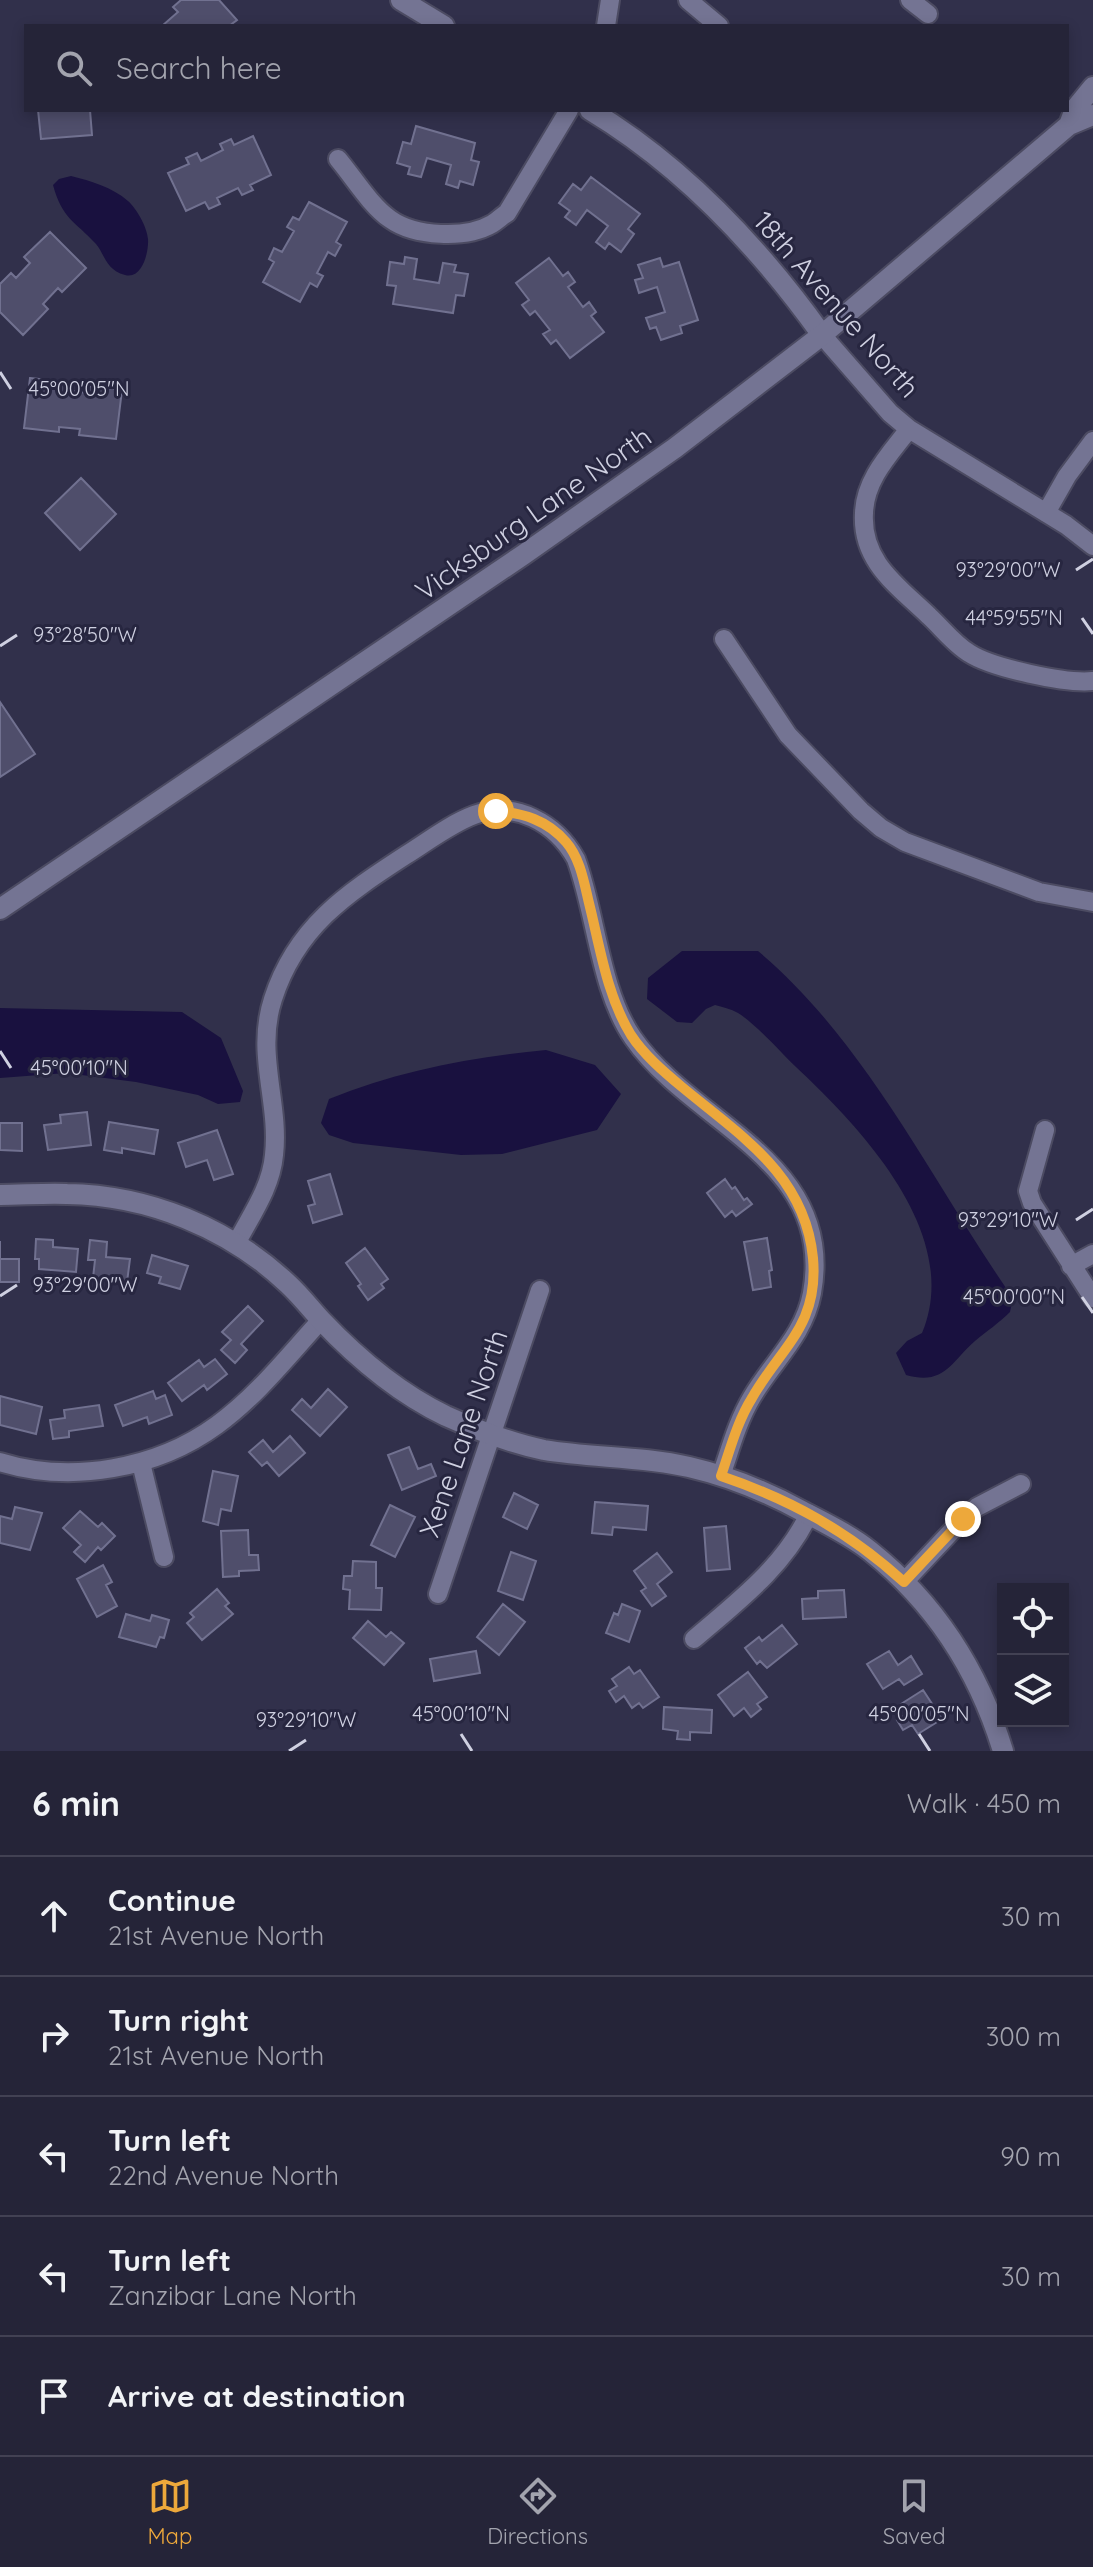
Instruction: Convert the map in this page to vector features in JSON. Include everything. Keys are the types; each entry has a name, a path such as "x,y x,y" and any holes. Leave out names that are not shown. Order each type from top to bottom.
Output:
{"street":[{"path":"401,0 441,24"},
{"path":"606,24 610,0"},
{"path":"688,0 717,24"},
{"path":"910,0 928,14"},
{"name":"Vicksburg Lane North","path":"1069,125 1075,109 1093,87"},
{"path":"338,159 391,219 420,230 456,233 475,230 492,224 507,213 568,112"},
{"name":"18th Avenue North","path":"593,112 654,154 706,199 755,249 822,335 890,413 909,429 1046,513 1093,546"},
{"name":"Vicksburg Lane North","path":"0,909 675,448 822,335 1069,125 1093,115"},
{"path":"909,429 879,468 868,489 866,501 865,535 873,558 886,578 971,655 1051,678 1093,681"},
{"path":"1046,513 1067,476 1093,441"},
{"path":"724,639 788,735 881,828 905,842 1039,892 1093,902"},
{"path":"236,1244 268,1184 274,1157 275,1131 266,1037 272,1001 286,967 304,937 329,909 357,887 475,814 517,812 537,819 567,843 576,859 611,988 620,1015 633,1038 671,1078 760,1152 782,1175 798,1201 810,1231 812,1292 804,1321 790,1347 752,1397 738,1426 721,1476"},
{"path":"1045,1130 1028,1191 1032,1203 1093,1298"},
{"path":"0,1195 69,1194 117,1198 164,1210 236,1244 288,1283 357,1356 399,1389 443,1414 491,1435 542,1449 690,1467 782,1500 809,1514 869,1550 904,1582 941,1623 969,1667 991,1712 1003,1751"},
{"path":"1071,1266 1093,1254"},
{"name":"Xene Lane North","path":"438,1594 540,1290"},
{"path":"0,1462 43,1470 108,1469 141,1463 179,1447 216,1426 249,1399 321,1320"},
{"path":"141,1463 164,1557"},
{"path":"904,1582 977,1507 1021,1484"},
{"path":"694,1639 782,1559 801,1532 809,1514"}],"shaded area":[{"path":"71,176 115,192 138,213 146,229 148,244 146,257 136,273 125,275 114,270 96,244 65,213 53,185 59,179"},
{"path":"682,951 758,951 796,986 830,1025 892,1110 1006,1288 1012,1302 1010,1312 938,1375 919,1378 906,1375 896,1353 907,1341 922,1333 931,1296 929,1259 918,1222 899,1186 849,1121 745,1018 715,1005 692,1023 677,1022 647,999 648,978"},
{"path":"0,1008 182,1012 221,1038 243,1091 240,1102 218,1104 198,1095 136,1082 66,1073 0,1078"},
{"path":"546,1050 595,1065 621,1094 597,1130 502,1154 461,1155 353,1143 329,1135 321,1123 329,1099 355,1089 463,1061"}],"building":[{"path":"181,0 219,0 237,20 232,24 164,24 178,12 173,7"},
{"path":"38,112 90,112 92,135 41,139"},
{"path":"416,126 475,143 471,160 479,162 473,185 460,181 458,188 446,184 451,165 427,158 421,177 408,174 410,167 397,163 403,142 411,144"},
{"path":"253,136 271,175 250,185 253,190 242,195 238,188 217,198 220,204 209,209 205,202 186,211 168,173 189,164 186,158 197,153 201,161 223,150 220,144 231,139 234,145"},
{"path":"591,177 640,214 628,229 634,234 621,252 609,243 605,249 596,242 608,226 587,210 576,225 565,217 570,211 559,203 573,184 581,190"},
{"path":"309,202 347,222 336,242 341,245 335,256 328,252 317,273 323,276 317,287 310,283 300,302 263,282 274,262 269,259 274,248 282,252 294,231 287,227 293,217 299,220"},
{"path":"50,232 86,268 62,292 58,288 43,304 48,309 23,335 0,312 0,284 11,273 16,278 30,263 24,257"},
{"path":"405,257 417,259 414,279 439,283 443,263 456,265 454,272 468,274 464,296 456,295 453,313 393,304 396,286 387,285 390,262 404,264"},
{"path":"549,258 563,276 568,272 575,282 568,287 583,307 589,302 596,312 591,316 604,332 570,358 556,340 551,344 543,334 550,330 535,311 530,315 522,305 529,300 516,283"},
{"path":"660,258 663,267 679,262 698,320 680,326 682,333 661,340 656,327 650,329 646,318 665,312 657,287 639,293 635,280 643,278 638,265"},
{"path":"30,378 66,382 65,390 86,393 87,386 122,390 116,439 79,435 80,429 59,427 59,432 24,428"},
{"path":"81,478 116,514 80,550 45,513"},
{"path":"0,702 35,754 0,777"},
{"path":"87,1112 91,1145 48,1150 44,1125 61,1123 60,1115"},
{"path":"109,1122 158,1130 154,1154 122,1148 122,1153 104,1150"},
{"path":"0,1123 22,1123 22,1151 0,1150"},
{"path":"217,1130 233,1174 214,1180 207,1160 186,1167 178,1143"},
{"path":"330,1174 342,1214 313,1223 308,1206 315,1204 308,1181"},
{"path":"725,1179 732,1189 735,1187 744,1200 747,1198 752,1204 736,1216 732,1211 725,1217 707,1193"},
{"path":"767,1238 771,1287 753,1290 744,1242"},
{"path":"36,1239 53,1240 53,1247 78,1249 76,1272 39,1269 39,1259 35,1259"},
{"path":"90,1240 107,1242 106,1257 130,1259 127,1282 93,1278 95,1260 88,1260"},
{"path":"365,1248 388,1279 381,1284 384,1288 368,1300 346,1263"},
{"path":"152,1255 188,1266 180,1289 159,1283 161,1277 147,1273"},
{"path":"0,1259 19,1259 19,1282 0,1282"},
{"path":"248,1306 263,1321 241,1344 247,1350 235,1363 221,1350 231,1340 222,1332"},
{"path":"215,1359 227,1374 207,1390 204,1385 182,1401 168,1383 199,1360 204,1367"},
{"path":"328,1389 347,1407 320,1436 292,1410 302,1399 311,1408"},
{"path":"153,1391 156,1399 165,1395 172,1415 149,1424 147,1417 123,1426 115,1405"},
{"path":"0,1396 42,1407 36,1434 0,1425"},
{"path":"99,1405 103,1426 69,1431 69,1437 53,1439 50,1420 65,1418 64,1410"},
{"path":"290,1436 305,1453 279,1476 267,1462 262,1466 249,1452 263,1440 273,1452"},
{"path":"409,1447 418,1469 431,1464 436,1476 402,1490 388,1455"},
{"path":"213,1471 238,1476 231,1511 221,1509 218,1525 203,1521"},
{"path":"514,1493 538,1505 527,1529 503,1517"},
{"path":"595,1502 648,1506 646,1530 613,1527 612,1535 592,1533"},
{"path":"390,1505 415,1517 395,1557 371,1545"},
{"path":"15,1507 42,1513 30,1550 0,1543 0,1516 12,1519"},
{"path":"80,1511 98,1527 102,1523 115,1536 101,1550 98,1547 85,1562 74,1552 81,1545 63,1528"},
{"path":"726,1526 730,1569 707,1571 704,1528"},
{"path":"248,1530 249,1555 258,1555 259,1570 239,1571 239,1576 223,1577 221,1531"},
{"path":"511,1552 536,1561 523,1600 498,1591"},
{"path":"657,1553 672,1572 657,1584 666,1596 652,1606 641,1591 646,1588 634,1571"},
{"path":"353,1561 376,1562 376,1588 382,1588 381,1610 349,1609 350,1590 343,1589 344,1576 352,1576"},
{"path":"103,1565 112,1582 106,1585 117,1606 97,1617 77,1579"},
{"path":"217,1589 229,1603 225,1606 233,1614 202,1640 187,1623 194,1617 190,1613"},
{"path":"844,1590 846,1617 803,1619 802,1599 818,1598 818,1591"},
{"path":"503,1604 525,1622 499,1655 477,1637"},
{"path":"622,1604 640,1611 629,1642 606,1633 614,1613 618,1615"},
{"path":"126,1614 150,1621 152,1615 169,1620 164,1638 160,1637 156,1647 119,1637"},
{"path":"368,1621 386,1637 391,1632 404,1643 384,1665 353,1638"},
{"path":"782,1625 797,1644 767,1668 760,1661 757,1664 745,1648 759,1637 762,1641"},
{"path":"476,1651 480,1673 434,1681 430,1659"},
{"path":"889,1651 898,1665 911,1656 922,1674 904,1685 899,1679 883,1689 867,1664"},
{"path":"629,1667 634,1674 640,1670 659,1697 643,1708 639,1703 632,1708 624,1696 616,1702 609,1691 617,1686 612,1679"},
{"path":"748,1672 767,1697 757,1704 761,1709 751,1717 744,1708 734,1716 718,1695"},
{"path":"923,1690 942,1719 918,1734 912,1725 903,1730 897,1720 907,1714 901,1704"},
{"path":"664,1707 712,1710 711,1733 690,1732 690,1740 677,1739 678,1731 663,1729"}],"route":[{"path":"496,811 517,812 537,819 567,843 582,874 620,1015 633,1038 671,1078 760,1152 782,1175 798,1201 810,1231 812,1292 804,1321 790,1347 752,1397 738,1426 721,1476 782,1500 825,1522 869,1550 904,1582 963,1519"}]}
